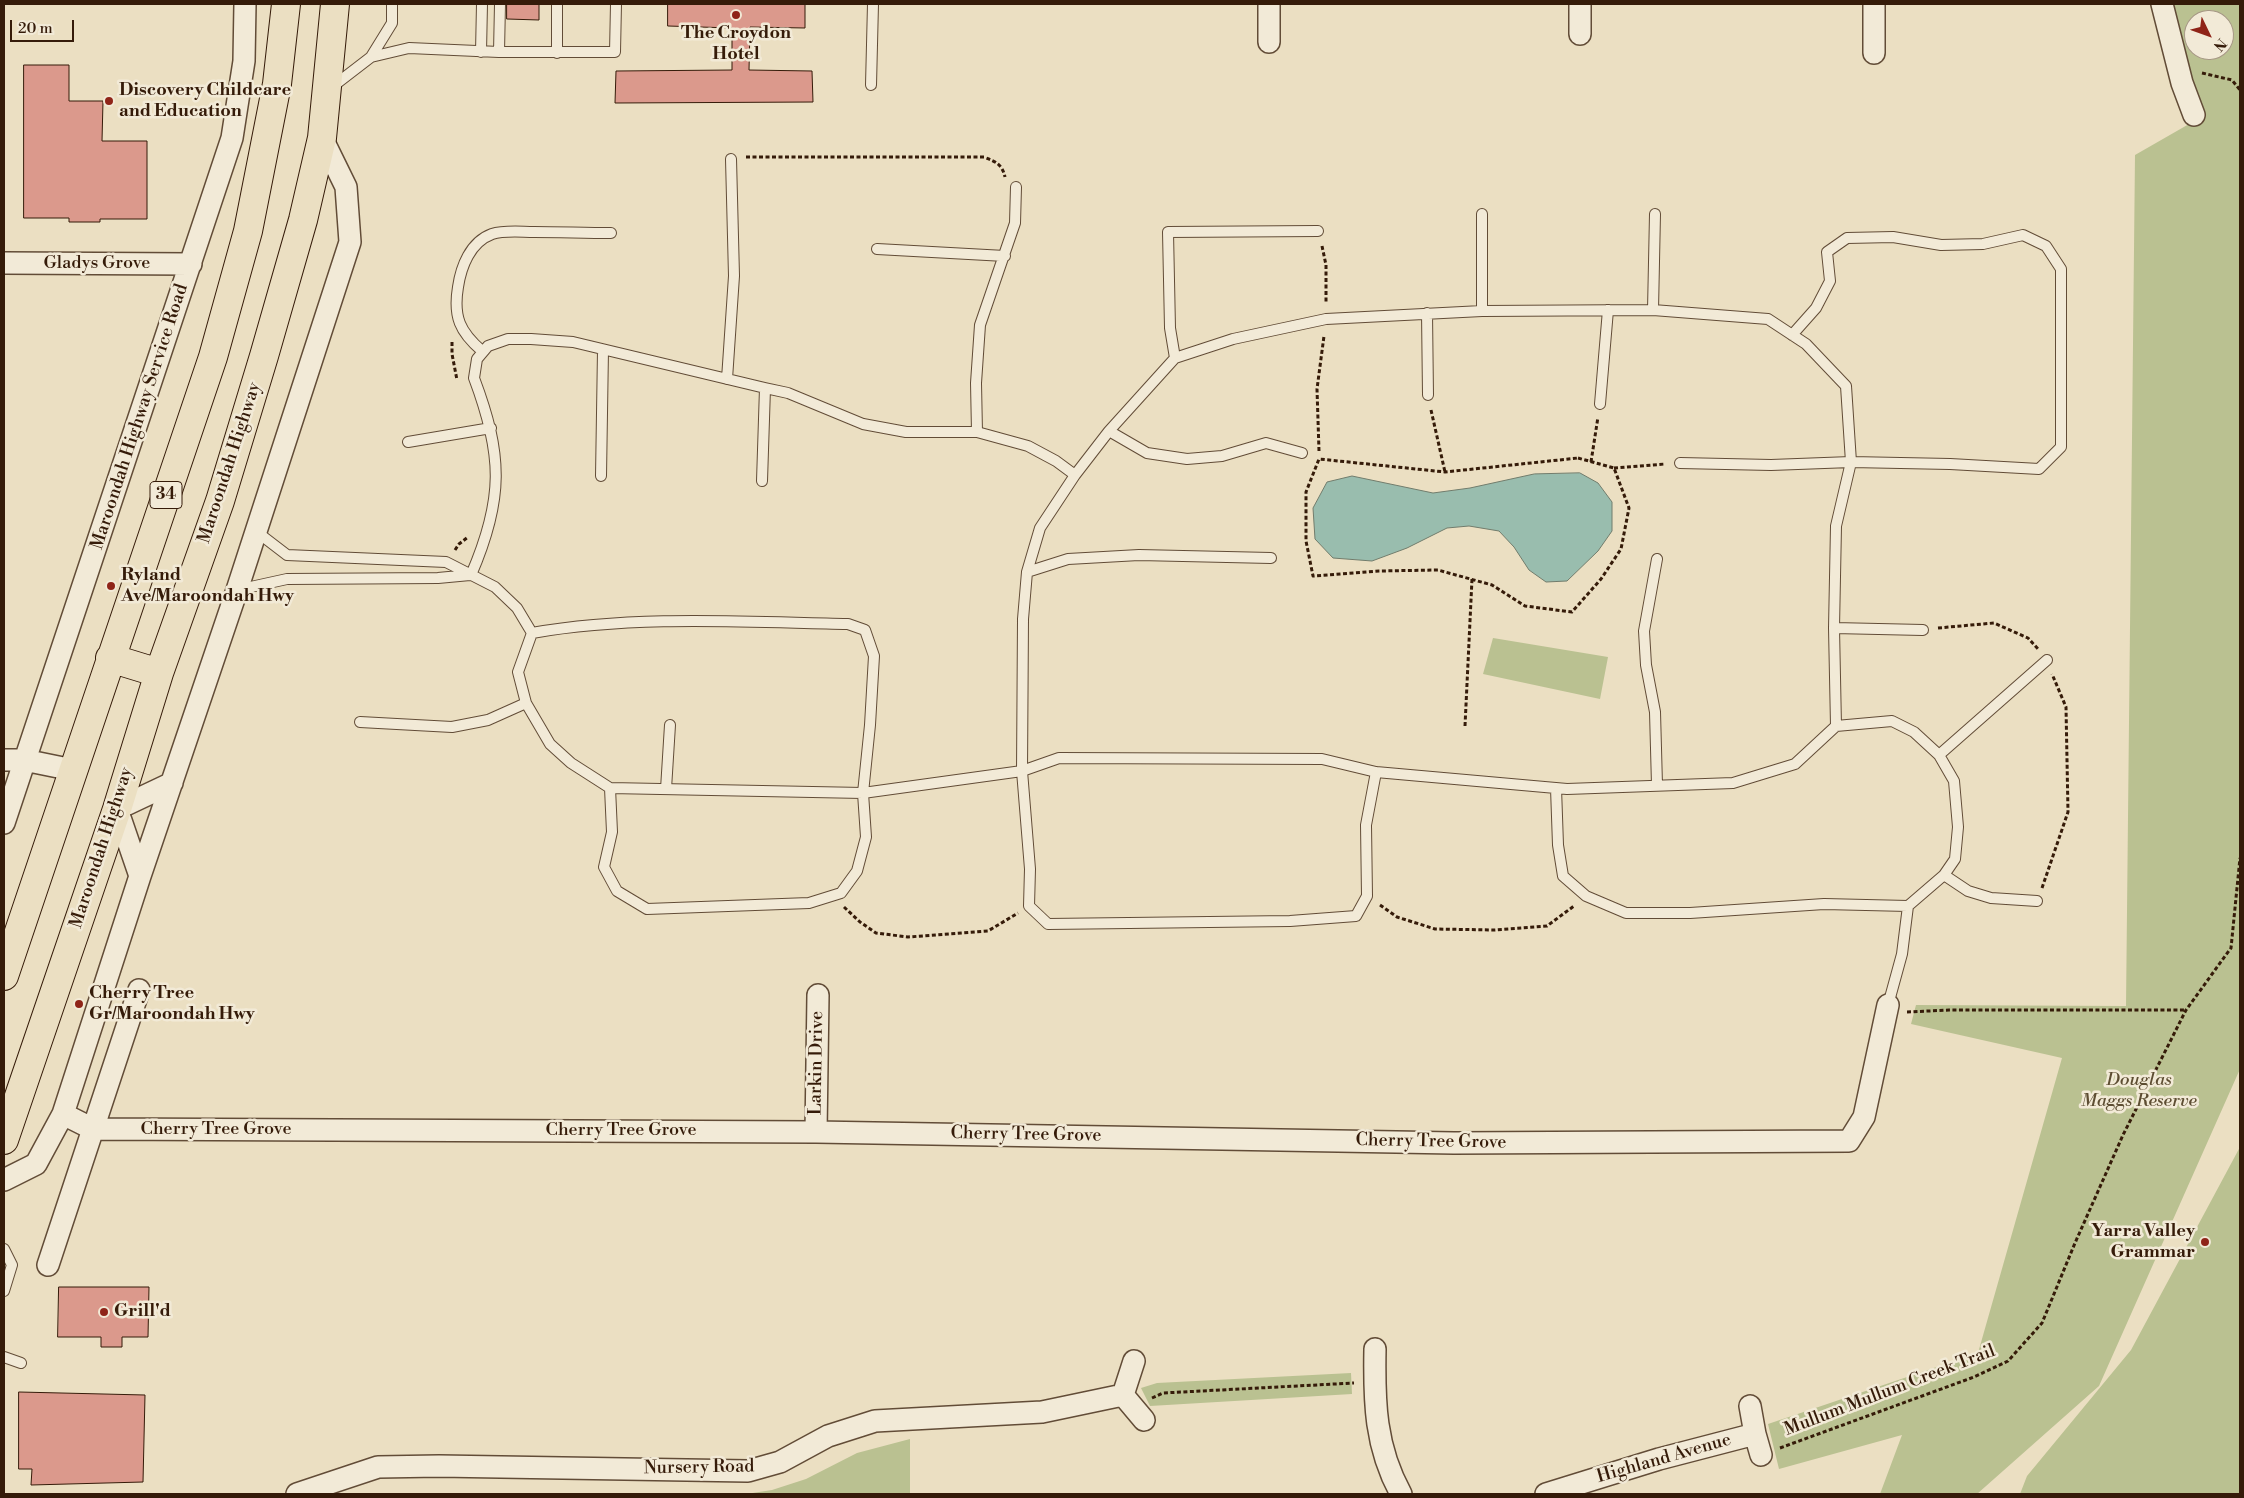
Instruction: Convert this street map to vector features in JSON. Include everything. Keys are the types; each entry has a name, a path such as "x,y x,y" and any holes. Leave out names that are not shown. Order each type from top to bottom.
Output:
{"highway":[{"name":"34","path":"4,976 213,357 248,231 277,84 286,4"},
{"name":"Maroondah Highway","path":"4,1140 117,809 160,673 226,483 303,220 322,138 335,4"},
{"path":"110,658 160,673"}],"street":[{"name":"Maroondah Highway Service Road","path":"4,823 14,760 191,264 232,138 244,61 245,4"},
{"path":"1269,4 1269,42"},
{"path":"1580,4 1580,34"},
{"path":"1874,4 1874,53"},
{"path":"2162,4 2182,83 2194,115"},
{"path":"4,1180 36,1164 63,1114 350,242 346,187 322,138"},
{"name":"Gladys Grove","path":"4,263 191,264"},
{"path":"14,760 73,770"},
{"path":"140,876 117,809 172,783"},
{"path":"48,1265 139,990"},
{"name":"Larkin Drive","path":"816,1132 818,995"},
{"name":"Cherry Tree Grove","path":"63,1114 93,1129 816,1132 1454,1143 1849,1141 1864,1117 1887,1009"},
{"path":"1375,1349 1374,1402 1380,1444 1401,1494"},
{"path":"1134,1361 1134,1408"},
{"name":"Highland Avenue","path":"1750,1406 1761,1455"},
{"name":"Nursery Road","path":"297,1494 378,1467 748,1470 780,1462 828,1436 875,1421 1134,1408"},
{"name":"Highland Avenue","path":"1546,1494 1659,1459 1755,1434"}],"lane":[{"path":"328,89 371,57 392,23 392,4"},
{"path":"481,52 482,4"},
{"path":"499,52 500,4"},
{"path":"557,4 557,53"},
{"path":"371,57 409,48 481,52 615,52 616,4"},
{"path":"871,85 873,4"},
{"path":"727,378 734,276 731,159"},
{"path":"977,432 976,384 980,325 1016,223 1016,187"},
{"path":"1482,214 1482,310"},
{"path":"1653,310 1655,214"},
{"path":"1175,358 1170,328 1168,232 1318,231"},
{"path":"482,351 466,337 457,310 457,294 464,261 477,245 491,234 512,232 611,233"},
{"path":"1680,463 1772,465 1851,462 1950,464 2039,469 2061,447 2061,269 2046,246 2023,235 1983,244 1941,245 1893,237 1847,238 1827,252 1830,281 1816,308 1792,335"},
{"path":"877,249 1005,256"},
{"path":"1376,772 1366,825 1367,896 1356,916 1290,921 1048,924 1029,906 1030,869 1022,771 1023,619 1027,572 1040,528 1075,476 1109,431 1175,358 1233,339 1326,319 1482,310 1653,310 1768,319 1806,344 1846,386 1851,462 1836,526 1834,628 1836,726"},
{"path":"1600,404 1608,310"},
{"path":"1427,313 1428,395"},
{"path":"471,575 482,550 494,509 496,480 495,448 491,428 474,378 475,365 482,351 496,342 508,339 574,342 727,378 788,393 863,424 906,432 977,432 1028,446 1056,461 1075,476"},
{"path":"601,476 603,350"},
{"path":"762,481 765,388"},
{"path":"408,442 491,428"},
{"path":"1109,431 1147,453 1187,459 1222,456 1266,443 1302,453"},
{"path":"256,532 287,555 446,562 490,584 508,597 532,633"},
{"path":"1027,572 1068,559 1130,556 1271,558"},
{"path":"1657,559 1644,632 1646,665 1655,712 1657,785"},
{"path":"237,590 287,579 438,578 471,575"},
{"path":"532,633 564,627 654,621 848,624 866,630 874,656 870,725 863,793 866,837 857,872 841,893 809,903 647,908 617,892 604,867 612,832 610,788"},
{"path":"1834,628 1923,630"},
{"path":"532,633 518,672 526,703 550,744 571,763 610,788 863,793 1022,771 1059,758 1322,760 1376,772 1556,788 1733,783 1795,764 1836,726 1892,722 1914,732 1939,755 1954,781 1958,827 1955,859 1944,875 1908,906 1824,904 1690,913 1626,913 1586,896 1563,876 1558,845 1556,788"},
{"path":"1939,755 2047,660"},
{"path":"360,722 452,727 488,720 526,703"},
{"path":"666,788 670,725"},
{"path":"1944,875 1968,891 1991,898 2037,901"},
{"path":"1887,1009 1902,954 1908,906"},
{"path":"4,1249 12,1265 4,1292"},
{"path":"4,1357 21,1363"}],"path":[{"path":"2179,68 2232,80 2240,90"},
{"path":"731,159 756,156 984,157 996,162 1003,168 1006,183 1016,187"},
{"path":"1318,231 1326,264 1326,319 1317,389 1319,459 1306,492 1306,541 1313,576 1379,571 1438,570 1492,586 1525,606 1572,612 1601,580 1621,549 1629,508 1614,468"},
{"path":"1428,395 1446,472"},
{"path":"1591,462 1600,404"},
{"path":"1302,453 1319,459 1446,472 1578,458 1614,468 1680,463"},
{"path":"1465,726 1472,579"},
{"path":"1923,630 1994,623 2028,638 2047,660 2066,707 2068,812 2037,901"},
{"name":"Mullum Mullum Creek Trail","path":"1761,1455 1810,1435 1974,1377 2008,1361 2042,1323 2075,1242 2123,1135 2186,1010 2231,948 2240,858"},
{"path":"834,895 860,922 876,933 908,937 988,931 1029,906"},
{"path":"1367,896 1397,917 1435,929 1494,930 1547,926 1586,896"},
{"path":"1887,1009 2186,1010"},
{"path":"1134,1408 1163,1392 1374,1382"}],"green space":[{"name":"Douglas Maggs Reserve","path":"2171,4 2240,4 2240,1069 2099,1386 1977,1494 1880,1494 1902,1435 1779,1469 1768,1424 1978,1353 2062,1058 1911,1024 1916,1005 2126,1006 2135,155 2203,116 2187,60 2234,60 2234,10 2184,10 2184,50"},
{"path":"1493,638 1608,657 1600,699 1483,674"},
{"name":"Yarra Valley Grammar","path":"2240,1147 2240,1494 2020,1494 2027,1476 2131,1350"},
{"path":"1351,1373 1352,1394 1150,1406 1141,1388 1157,1383"},
{"path":"910,1439 910,1494 746,1494 772,1490 806,1479 857,1453"}],"shaded area":[{"path":"1580,473 1598,483 1612,502 1612,531 1598,551 1567,581 1546,582 1529,570 1514,547 1499,531 1469,526 1447,528 1407,548 1372,561 1333,558 1315,539 1313,508 1327,482 1352,476 1433,493 1470,488 1534,474"}],"building":[{"path":"507,4 539,4 539,20 507,19"},
{"path":"668,4 805,4 805,28 750,27 749,70 812,71 813,102 615,103 616,71 732,70 732,28 668,26"},
{"path":"24,65 69,65 69,101 103,101 102,141 147,141 147,219 100,219 100,222 69,222 69,218 24,218"},
{"name":"Grill'd","path":"59,1287 149,1287 148,1337 122,1337 122,1347 101,1347 101,1337 58,1337"},
{"path":"19,1392 145,1395 143,1482 31,1485 32,1469 19,1469"}],"place":[{"name":"The Croydon Hotel","path":"736,15"},
{"name":"Discovery Childcare and Education","path":"109,101"},
{"name":"Ryland Ave/Maroondah Hwy","path":"111,586"},
{"name":"Cherry Tree Gr/Maroondah Hwy","path":"79,1004"},
{"name":"Yarra Valley Grammar","path":"2205,1242"},
{"name":"Grill'd","path":"104,1312"}]}
